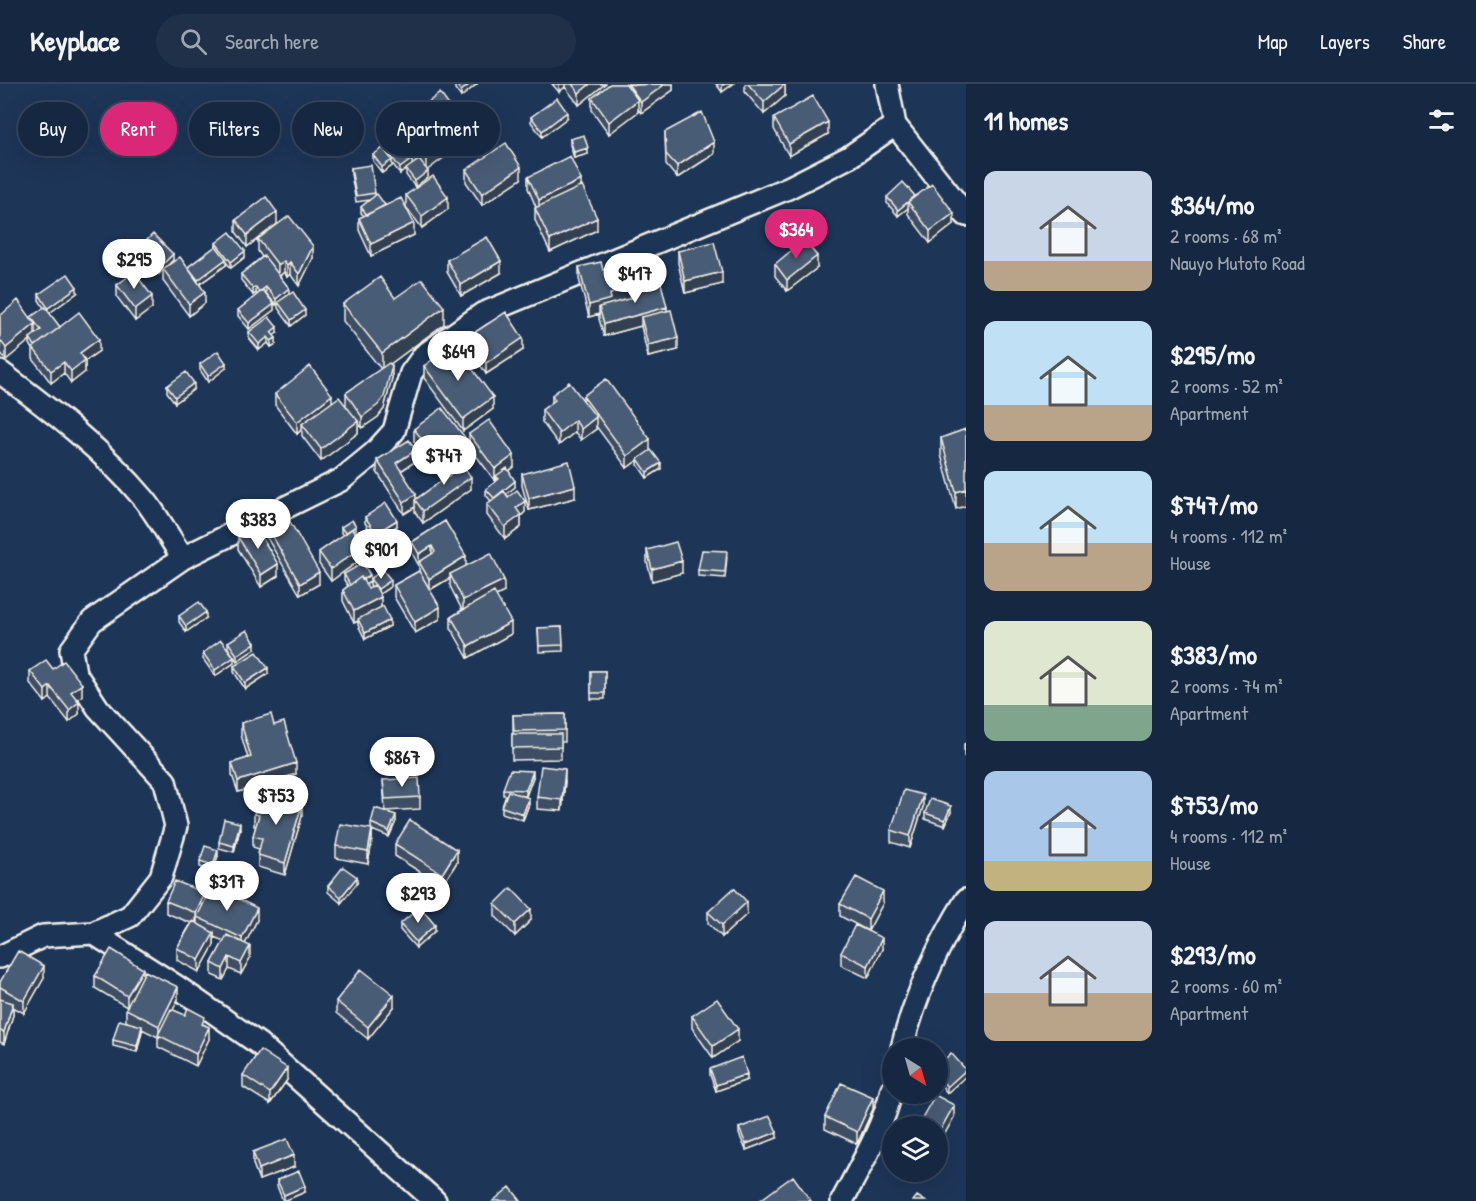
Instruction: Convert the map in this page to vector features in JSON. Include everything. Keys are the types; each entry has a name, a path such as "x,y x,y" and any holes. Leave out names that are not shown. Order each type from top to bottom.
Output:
{"street":[{"path":"886,84 895,125 966,215"},
{"path":"0,957 43,936 93,933 130,916 161,877 176,826 165,781 98,708 75,673 71,650 92,621 183,558 341,480 374,453 394,431 411,373 424,356 482,314 788,189 849,157 895,125"},
{"path":"0,372 59,416 102,454 146,501 183,558"},
{"path":"905,1038 915,1000 950,926 966,900"},
{"path":"93,933 176,986 259,1044 435,1201"},
{"path":"842,1201 864,1160 889,1104"}],"building":[{"path":"456,84 470,84 461,91"},
{"path":"572,84 590,84 579,93"},
{"path":"610,84 626,84 638,100 609,122 592,98"},
{"path":"628,84 637,85 665,84 641,102"},
{"path":"748,84 785,84 764,102"},
{"path":"440,93 446,102 428,102"},
{"path":"813,96 828,122 789,144 774,118"},
{"path":"557,98 567,112 542,131 531,117"},
{"path":"702,112 714,142 677,166 666,154 665,132"},
{"path":"584,135 588,148 574,152 570,139"},
{"path":"506,143 521,167 482,194 466,170 487,156 500,156 500,147"},
{"path":"376,153 376,156 389,156 392,160 382,167 373,155"},
{"path":"391,156 410,156 412,159 400,168"},
{"path":"570,156 581,180 539,200 528,177"},
{"path":"419,160 428,171 415,181 406,169"},
{"path":"371,165 375,193 356,196 351,168"},
{"path":"433,176 448,197 422,216 406,195"},
{"path":"903,182 915,196 898,210 887,197"},
{"path":"932,184 954,213 930,231 908,202"},
{"path":"582,186 597,218 550,240 535,208"},
{"path":"377,194 385,205 367,215 361,207"},
{"path":"266,197 277,212 247,235 236,220"},
{"path":"401,198 414,223 371,244 359,218"},
{"path":"289,216 313,246 299,274 290,262 287,265 284,261 278,265 258,239"},
{"path":"230,232 245,251 231,262 216,243"},
{"path":"153,234 173,254 159,268 139,248"},
{"path":"487,237 501,261 461,285 447,260"},
{"path":"804,240 817,256 787,280 775,264"},
{"path":"714,242 722,272 685,281 678,251"},
{"path":"216,246 226,259 198,280 188,267"},
{"path":"264,256 289,288 276,299 266,287 259,292 256,287 253,289 241,274"},
{"path":"180,257 205,292 189,304 163,269"},
{"path":"601,262 603,270 628,264 634,287 610,294 611,299 589,305 579,267"},
{"path":"134,272 152,296 135,309 117,285"},
{"path":"68,274 77,287 48,308 39,294"},
{"path":"380,277 395,298 422,279 444,307 382,353 343,304"},
{"path":"661,283 667,307 604,324 599,307 632,298 631,291"},
{"path":"263,290 274,304 249,323 238,310"},
{"path":"293,292 305,310 291,320 278,302"},
{"path":"18,300 35,324 6,348 0,340 0,316"},
{"path":"45,307 60,327 35,346 30,338 41,330 31,317"},
{"path":"671,310 678,338 648,345 641,317"},
{"path":"79,312 99,339 80,353 85,360 71,371 64,362 51,371 33,348"},
{"path":"506,312 523,338 486,363 469,336"},
{"path":"269,317 277,327 271,332 276,338 271,341 268,337 259,344 249,332"},
{"path":"454,344 493,397 463,419 424,366"},
{"path":"218,351 226,363 208,376 200,364"},
{"path":"389,363 392,366 384,397 378,405 362,417 346,393"},
{"path":"310,366 332,395 297,422 275,394"},
{"path":"186,372 194,383 175,397 167,386"},
{"path":"606,379 650,439 627,456 583,396"},
{"path":"569,382 596,417 581,429 575,420 559,433 542,410 555,400 552,395"},
{"path":"339,397 358,421 321,449 302,424"},
{"path":"442,408 467,440 439,462 414,429"},
{"path":"489,420 514,455 495,469 469,434"},
{"path":"966,429 966,489 956,492 941,438"},
{"path":"409,440 416,450 396,463 416,494 404,502 377,460"},
{"path":"651,450 661,463 647,472 638,459"},
{"path":"459,460 471,477 423,511 415,500 451,474 447,468"},
{"path":"569,461 575,486 529,498 522,474"},
{"path":"507,468 515,481 494,498 486,489 499,479 496,476"},
{"path":"517,490 525,501 516,508 521,515 505,527 487,504 504,491 508,497"},
{"path":"386,503 397,520 376,533 365,517"},
{"path":"281,506 319,572 300,584 262,518"},
{"path":"352,520 356,526 345,533 341,527"},
{"path":"445,521 466,556 429,579 419,562 435,552 432,546 419,554 412,542"},
{"path":"255,526 278,564 261,575 238,537"},
{"path":"352,529 364,545 331,569 319,552"},
{"path":"676,542 682,561 652,569 647,550"},
{"path":"702,550 727,551 725,572 698,570"},
{"path":"491,553 504,580 463,600 450,574"},
{"path":"363,563 370,575 362,580 361,577 350,585 344,574"},
{"path":"383,570 391,580 378,589 370,579"},
{"path":"419,571 440,607 415,622 394,585"},
{"path":"361,577 368,588 375,585 381,597 354,611 343,590"},
{"path":"494,592 511,622 468,646 451,617"},
{"path":"199,602 206,612 186,626 179,616"},
{"path":"383,606 390,620 365,633 358,619"},
{"path":"562,627 563,645 539,646 538,628"},
{"path":"247,630 255,643 237,655 228,642"},
{"path":"221,640 234,657 215,670 203,653"},
{"path":"257,652 268,668 245,683 234,666"},
{"path":"46,660 53,669 64,661 82,684 71,692 79,702 69,710 50,686 45,690 30,671"},
{"path":"591,671 605,671 605,693 591,693"},
{"path":"271,714 274,725 284,722 296,763 238,781 232,763 251,757 241,723"},
{"path":"565,714 565,730 514,731 513,715"},
{"path":"512,734 561,734 561,747 512,748"},
{"path":"541,766 565,769 562,800 537,797"},
{"path":"510,770 533,771 526,790 503,789"},
{"path":"419,778 420,797 385,799 383,780"},
{"path":"904,790 923,795 910,836 891,830"},
{"path":"508,791 529,798 523,814 502,807"},
{"path":"261,792 302,804 285,863 258,855 262,838 253,836 259,815 254,814"},
{"path":"930,799 951,806 945,820 925,813"},
{"path":"375,808 396,815 389,831 371,823"},
{"path":"224,819 240,823 234,846 219,842"},
{"path":"410,820 457,850 442,874 395,844"},
{"path":"340,824 372,829 368,852 336,846"},
{"path":"205,846 218,850 213,865 200,861"},
{"path":"343,867 357,877 341,897 328,886"},
{"path":"856,877 883,891 868,919 840,904"},
{"path":"175,881 205,893 196,913 166,901"},
{"path":"212,886 257,908 242,938 197,917"},
{"path":"511,888 531,909 515,924 495,904"},
{"path":"734,888 747,902 722,925 708,912"},
{"path":"420,907 435,925 416,942 400,924"},
{"path":"193,921 214,933 199,960 177,948"},
{"path":"855,925 882,938 868,966 841,953"},
{"path":"227,935 250,946 241,963 229,957 223,969 212,963"},
{"path":"111,949 143,969 127,996 95,976"},
{"path":"18,951 44,966 24,1001 0,987 0,982"},
{"path":"361,969 394,995 368,1027 336,1001"},
{"path":"145,971 178,987 159,1026 126,1009"},
{"path":"0,999 13,1003 4,1032 0,1031"},
{"path":"717,999 738,1029 713,1046 692,1016"},
{"path":"188,1008 205,1017 202,1024 209,1027 196,1054 158,1035 171,1009 185,1015"},
{"path":"119,1020 142,1026 137,1046 113,1040"},
{"path":"260,1050 287,1068 270,1093 243,1075"},
{"path":"951,1053 966,1070 948,1086 948,1056"},
{"path":"742,1057 747,1074 716,1085 710,1069"},
{"path":"841,1083 873,1097 857,1132 825,1117"},
{"path":"948,1102 954,1105 948,1116 923,1116 930,1104 948,1104"},
{"path":"770,1116 777,1132 746,1144 739,1128"},
{"path":"287,1139 294,1155 259,1169 253,1152"},
{"path":"299,1171 305,1186 284,1195 277,1180"},
{"path":"793,1176 811,1201 759,1201"},
{"path":"510,1187 521,1201 493,1201"},
{"path":"917,1196 925,1201 913,1201"}]}
